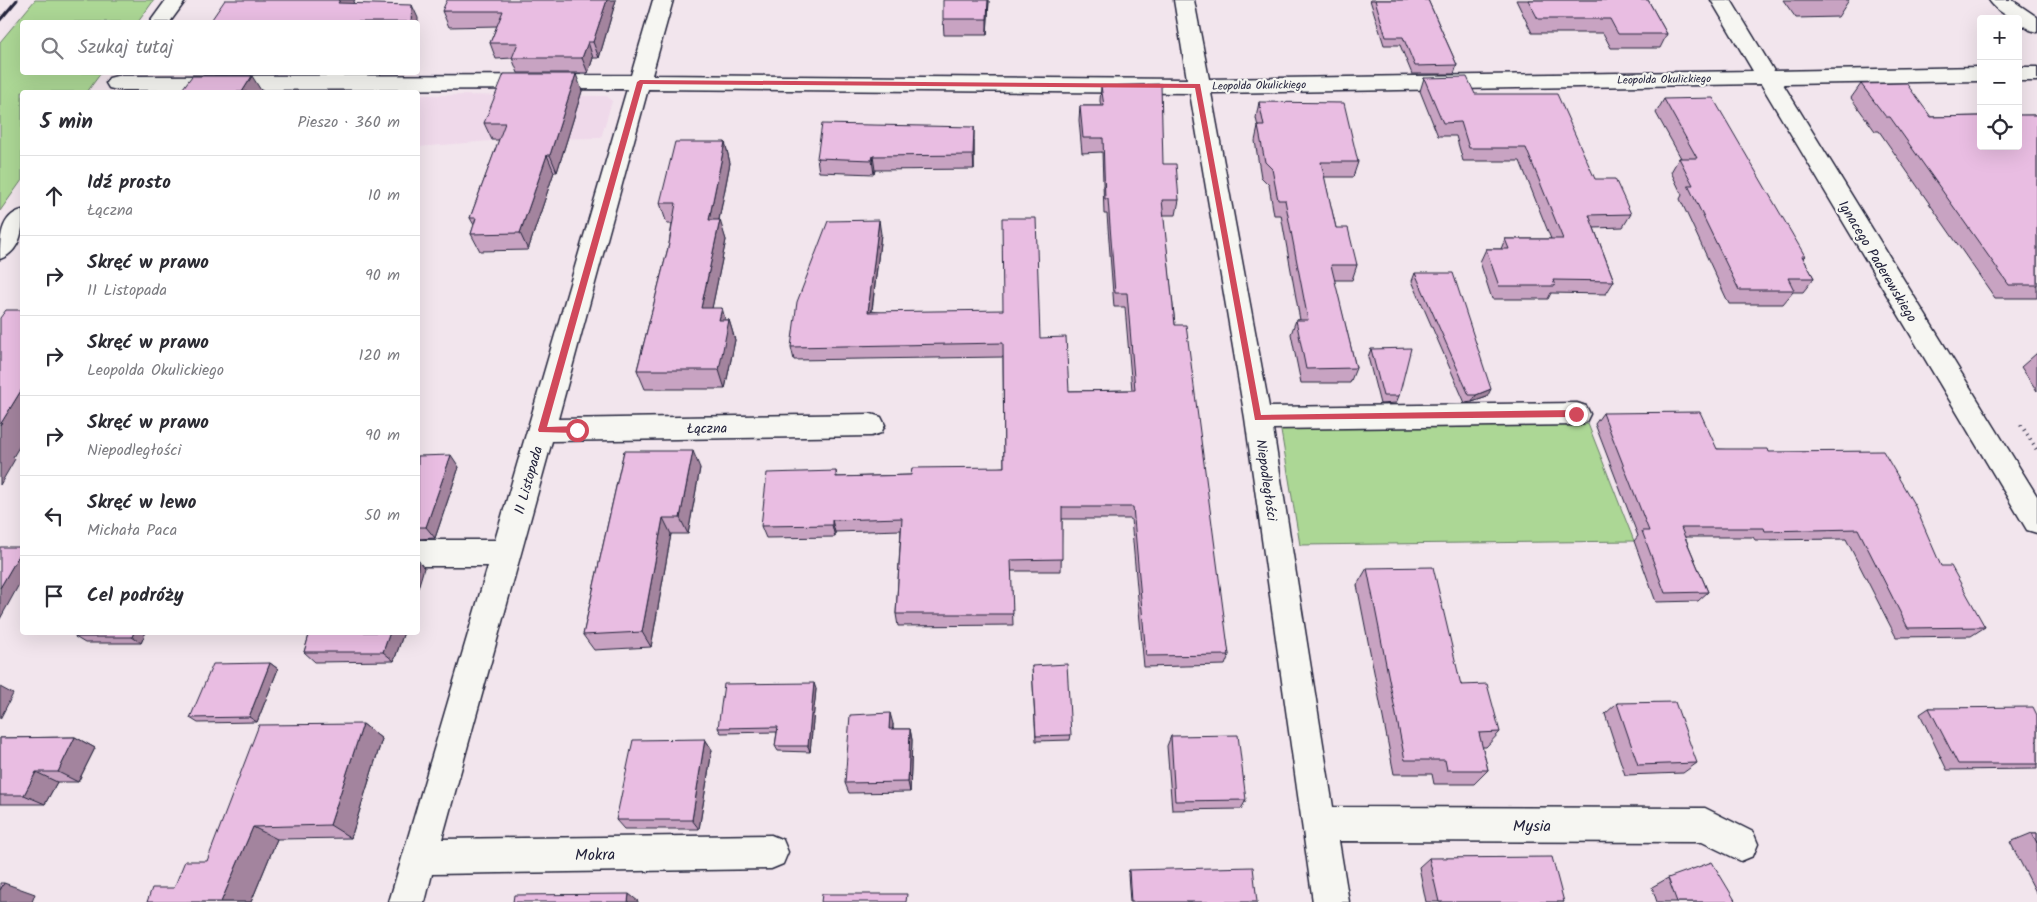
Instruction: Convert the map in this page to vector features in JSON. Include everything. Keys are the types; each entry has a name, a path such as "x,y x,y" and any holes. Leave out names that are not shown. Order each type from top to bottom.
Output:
{"street":[{"path":"161,20 176,0"},
{"name":"11 Listopada","path":"407,902 663,0"},
{"name":"Niepodległości","path":"1184,0 1258,418 1331,902"},
{"name":"Ignacego Paderewskiego","path":"1721,0 1766,78 2037,521"},
{"path":"2000,0 2037,26"},
{"name":"Leopolda Okulickiego","path":"118,83 640,82 1198,86 1977,74"},
{"path":"2022,74 2037,74"},
{"path":"0,250 20,221"},
{"path":"1258,418 1576,414"},
{"name":"Łączna","path":"542,430 872,425"},
{"path":"420,553 507,553"},
{"name":"Mysia","path":"1318,824 1705,825 1741,844"},
{"name":"Mokra","path":"419,857 772,852"}],"shaded area":[{"path":"420,95 607,96 612,101 601,138 514,139 420,147"}],"green space":[{"path":"35,0 154,0 139,20 20,20 20,75 100,75 88,90 20,90 20,183 0,211 0,42"},
{"path":"1588,424 1634,541 1300,545 1280,425"}],"building":[{"path":"225,0 340,0 338,3 412,5 411,20 211,20"},
{"path":"447,0 607,0 593,42 588,42 582,58 512,58 518,43 490,43 503,11 442,11"},
{"path":"943,0 988,0 987,19 943,19"},
{"path":"1375,0 1428,0 1457,65 1415,66 1403,37 1386,37"},
{"path":"1528,0 1648,0 1667,34 1618,34 1610,19 1538,19"},
{"path":"504,74 576,74 550,155 547,155 520,233 471,234 476,218 470,218 505,123 484,123"},
{"path":"192,76 252,76 243,90 182,90"},
{"path":"1467,77 1475,94 1557,94 1595,179 1615,179 1631,214 1589,215 1614,281 1553,280 1555,286 1499,286 1486,249 1509,249 1505,239 1563,239 1526,148 1469,148 1461,122 1443,123 1424,78"},
{"path":"1906,83 1931,117 1977,116 1977,150 2022,150 2022,115 2037,115 2037,285 2009,285 1890,117 1886,117 1861,84"},
{"path":"1161,84 1163,164 1176,164 1179,200 1162,200 1175,325 1186,325 1229,655 1146,656 1133,507 1062,507 1062,559 1011,560 1013,614 896,614 902,518 832,520 832,525 761,526 767,473 836,471 836,477 911,475 912,468 1004,467 1003,343 791,347 797,302 828,221 879,220 868,312 1003,310 1002,218 1036,218 1040,338 1066,337 1069,391 1135,390 1127,293 1115,293 1108,199 1105,199 1103,138 1083,138 1080,106 1104,106 1101,86"},
{"path":"1713,98 1805,256 1802,256 1814,278 1788,278 1794,290 1739,290 1688,185 1693,185 1679,158 1697,158 1664,99"},
{"path":"1259,102 1344,103 1358,162 1321,162 1336,228 1348,228 1357,265 1331,265 1356,368 1306,369 1296,320 1308,320 1285,200 1278,200 1272,169 1265,162 1258,126 1264,126"},
{"path":"822,124 974,127 973,155 873,156 872,160 817,158"},
{"path":"675,142 725,142 709,220 720,220 701,308 722,308 719,320 729,320 719,370 637,370 669,244 676,203 660,203"},
{"path":"1415,273 1453,273 1491,389 1476,395 1469,395"},
{"path":"6,310 20,310 20,392 0,425 0,318"},
{"path":"1411,348 1399,396 1383,396 1371,349"},
{"path":"1700,412 1717,449 1768,449 1769,452 1883,451 1915,506 1941,566 1951,566 1985,627 1908,628 1858,529 1765,531 1764,528 1681,528 1708,592 1665,593 1642,531 1649,531 1603,413"},
{"path":"624,451 693,451 680,518 663,518 642,632 583,635"},
{"path":"451,455 426,527 420,527 420,456"},
{"path":"0,547 20,547 20,553 0,588"},
{"path":"1433,567 1461,685 1487,684 1500,732 1479,733 1488,770 1447,770 1445,760 1405,760 1367,568"},
{"path":"76,635 133,635 132,637 75,637"},
{"path":"309,635 389,635 383,652 304,652"},
{"path":"270,663 249,717 190,718 213,664"},
{"path":"1067,664 1071,735 1036,736 1032,666"},
{"path":"814,683 808,746 775,746 778,727 718,728 724,684"},
{"path":"1675,702 1697,763 1638,765 1617,703"},
{"path":"2033,707 2037,715 2037,764 1958,764 1929,708"},
{"path":"890,713 889,729 910,729 908,782 845,783 850,715"},
{"path":"363,724 330,825 253,827 221,902 147,902 152,888 174,888 185,861 207,861 259,725"},
{"path":"1238,735 1246,800 1175,801 1171,736"},
{"path":"75,737 58,772 36,772 24,795 0,795 0,738"},
{"path":"705,739 692,820 616,820 633,740"},
{"path":"2032,833 2037,833 2037,843"},
{"path":"1552,857 1564,902 1439,902 1429,858"},
{"path":"1712,862 1736,902 1677,902 1668,878"},
{"path":"1253,867 1257,902 1131,902 1129,870"},
{"path":"629,894 628,902 513,902 514,895"},
{"path":"822,894 907,894 906,902 821,902"}],"railway":[{"path":"0,20 17,0"}],"route":[{"path":"577,430 542,430 640,82 1198,86 1258,418 1576,414"}]}
